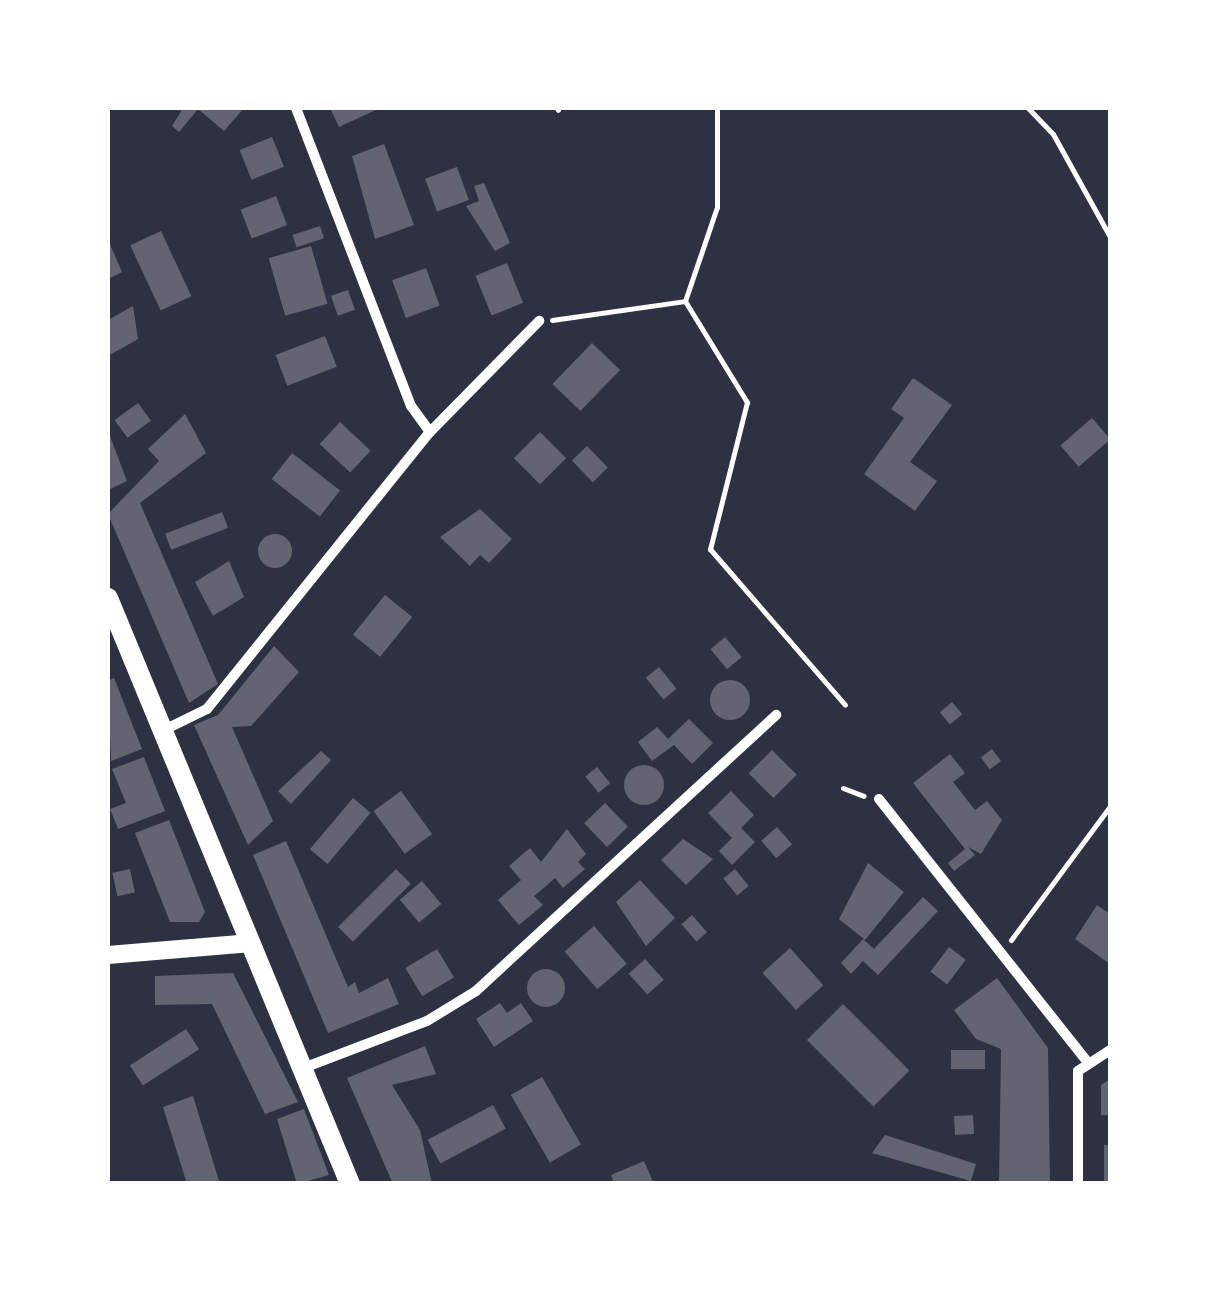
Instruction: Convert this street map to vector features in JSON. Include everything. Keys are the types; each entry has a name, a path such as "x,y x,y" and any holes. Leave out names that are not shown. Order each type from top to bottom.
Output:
{"main road":[{"path":"108,598 306,1067 350,1184"}],"street":[{"path":"296,108 410,406 430,432"},
{"path":"162,731 207,709 430,432 539,322"},
{"path":"306,1067 427,1021 476,991 776,715"},
{"path":"880,799 1085,1059"},
{"path":"108,956 252,943"},
{"path":"1085,1059 1110,1050"},
{"path":"1078,1184 1076,1088 1085,1059"}],"path":[{"path":"684,301 717,207 717,108"},
{"path":"1028,108 1053,134 1110,237"},
{"path":"539,322 684,301"},
{"path":"684,301 747,402 710,549 845,705"},
{"path":"1002,953 1110,806"}],"building":[{"path":"183,108 244,108 224,131 198,109 179,132 172,126"},
{"path":"330,108 380,108 339,127"},
{"path":"272,137 284,167 252,180 240,150"},
{"path":"384,144 414,225 375,239 352,156"},
{"path":"457,167 469,200 437,212 425,179"},
{"path":"484,183 510,243 495,251 466,206 479,201 474,186"},
{"path":"276,196 287,225 252,239 241,210"},
{"path":"320,226 324,238 296,247 292,235"},
{"path":"161,231 191,296 161,311 130,245"},
{"path":"108,240 122,272 108,279"},
{"path":"311,246 328,304 285,316 269,258"},
{"path":"507,263 523,303 492,316 475,276"},
{"path":"426,268 440,306 406,318 392,280"},
{"path":"348,290 355,310 338,316 331,296"},
{"path":"133,306 138,339 108,356 108,320"},
{"path":"325,336 337,367 287,386 276,355"},
{"path":"592,343 620,370 580,411 552,384"},
{"path":"913,378 952,405 910,462 937,481 915,511 864,474 904,418 891,409"},
{"path":"138,403 151,421 127,438 115,420"},
{"path":"185,414 206,453 140,503 218,684 189,703 108,514 159,461 148,449"},
{"path":"1092,418 1110,439 1079,467 1060,446"},
{"path":"340,422 371,451 350,473 320,444"},
{"path":"108,431 127,481 108,490"},
{"path":"540,432 566,458 540,484 514,458"},
{"path":"587,446 608,468 593,482 572,461"},
{"path":"292,453 340,491 320,517 272,479"},
{"path":"480,509 512,539 489,563 480,555 470,566 440,537"},
{"path":"222,512 228,528 171,550 165,534"},
{"path":"275,534 287,539 292,551 287,563 275,568 263,563 258,551 263,539"},
{"path":"229,561 244,597 213,616 195,582"},
{"path":"385,595 412,617 380,657 353,635"},
{"path":"725,637 742,657 727,669 710,649"},
{"path":"274,646 299,672 251,726 232,727 273,821 248,845 194,725 218,715"},
{"path":"659,667 677,689 663,699 646,678"},
{"path":"114,678 142,749 111,761 108,681"},
{"path":"730,680 744,686 750,700 744,714 730,720 716,714 710,700 716,686"},
{"path":"952,702 962,714 950,725 940,712"},
{"path":"689,719 713,743 692,764 674,745 652,761 638,742 657,727 668,739"},
{"path":"992,749 1001,761 990,769 981,757"},
{"path":"772,750 797,775 773,798 749,773"},
{"path":"321,751 331,760 291,804 278,791"},
{"path":"950,754 965,773 953,782 975,810 987,801 1002,820 981,854 968,847 975,855 954,871 948,863 965,849 913,783"},
{"path":"144,757 165,811 118,829 110,809 126,803 112,769"},
{"path":"644,765 658,771 664,785 658,799 644,805 630,799 624,785 630,771"},
{"path":"597,767 610,783 599,793 585,776"},
{"path":"401,791 432,834 405,854 373,811"},
{"path":"731,791 754,815 741,828 755,842 732,865 719,851 732,838 708,813"},
{"path":"353,798 371,813 328,864 310,849"},
{"path":"605,803 628,827 607,847 584,823"},
{"path":"169,820 205,912 199,922 170,922 135,833"},
{"path":"777,827 792,844 776,858 761,841"},
{"path":"567,829 586,854 578,862 585,869 563,888 555,878 534,896 543,905 519,925 498,900 521,880 509,866 530,848 541,862"},
{"path":"683,839 713,859 686,885 661,860"},
{"path":"286,841 348,987 355,982 359,993 388,978 399,1004 328,1033 253,855"},
{"path":"868,863 904,892 865,940 839,919"},
{"path":"130,869 135,892 117,896 112,873"},
{"path":"396,869 411,884 353,942 338,927"},
{"path":"735,869 749,886 737,896 723,878"},
{"path":"640,880 675,918 646,946 616,902"},
{"path":"422,881 441,904 419,923 400,900"},
{"path":"923,897 938,911 878,975 863,961 851,974 841,963 863,939 874,949"},
{"path":"1097,905 1110,914 1110,964 1075,939"},
{"path":"692,915 707,932 697,942 681,924"},
{"path":"594,926 627,964 597,989 565,952"},
{"path":"949,947 966,960 947,984 930,972"},
{"path":"790,948 823,985 796,1010 763,973"},
{"path":"437,949 454,977 422,996 405,968"},
{"path":"645,959 664,980 647,995 629,974"},
{"path":"546,969 560,974 565,988 560,1002 546,1007 532,1002 527,988 532,974"},
{"path":"233,973 298,1102 265,1114 212,1004 155,1005 155,976"},
{"path":"997,978 1048,1048 1050,1184 999,1184 1001,1049 976,1039 954,1010"},
{"path":"500,1003 507,1013 521,1003 533,1021 494,1047 476,1019"},
{"path":"843,1004 909,1070 873,1107 807,1040"},
{"path":"186,1029 199,1049 143,1086 130,1065"},
{"path":"425,1046 436,1074 392,1085 420,1130 432,1184 393,1184 347,1078"},
{"path":"951,1050 985,1050 985,1069 951,1069"},
{"path":"542,1077 581,1145 550,1163 511,1095"},
{"path":"1110,1079 1110,1115 1101,1115 1101,1085"},
{"path":"193,1096 219,1181 211,1184 187,1184 163,1107"},
{"path":"493,1105 506,1129 440,1164 428,1140"},
{"path":"304,1109 329,1175 297,1184 277,1119"},
{"path":"973,1115 974,1134 955,1135 954,1116"},
{"path":"885,1135 976,1164 971,1181 872,1153"},
{"path":"1104,1145 1110,1145 1110,1184 1104,1184"},
{"path":"644,1161 654,1184 614,1184 611,1175"}]}
